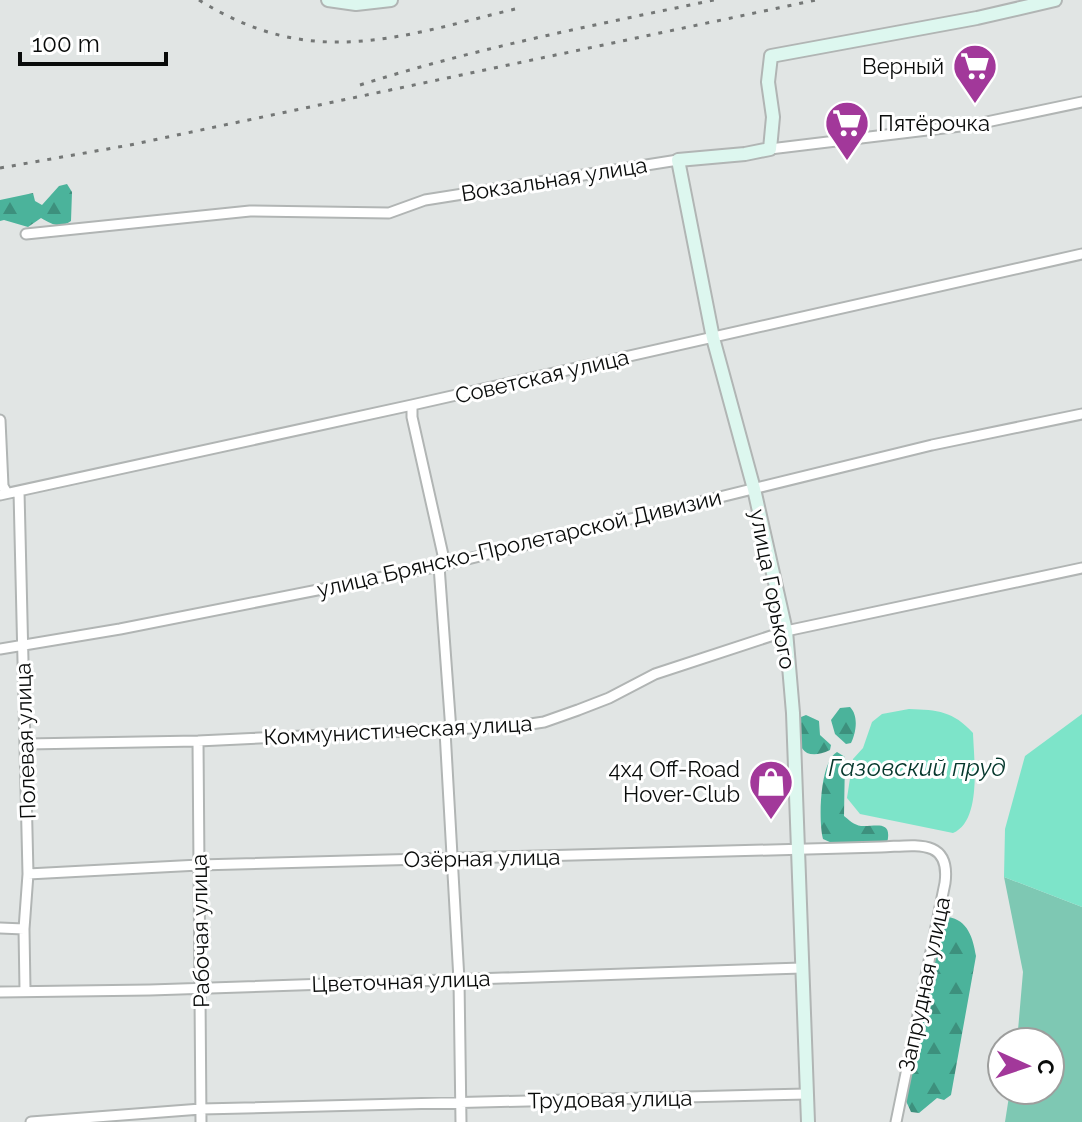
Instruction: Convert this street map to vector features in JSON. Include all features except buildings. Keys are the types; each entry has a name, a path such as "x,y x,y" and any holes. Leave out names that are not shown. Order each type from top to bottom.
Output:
{"street":[{"path":"328,0 356,4 391,0"},
{"path":"770,149 773,117 768,82 771,56 977,18 1055,0"},
{"name":"Вокзальная улица","path":"26,234 250,211 389,213 425,200 678,160 977,124 1082,102"},
{"name":"улица Горького","path":"678,160 713,338 754,489 786,631 793,713 808,1122"},
{"name":"Советская улица","path":"4,494 1082,254"},
{"path":"412,405 412,417 443,555 439,566 459,980 461,1122"},
{"name":"улица Брянско-Пролетарской Дивизии","path":"0,649 120,629 439,566 932,445 1082,414"},
{"path":"0,420 4,494"},
{"name":"Полевая улица","path":"19,491 28,874 24,929 25,990"},
{"name":"Коммунистическая улица","path":"26,744 448,731 544,722 609,698 655,674 786,631 1082,568"},
{"name":"Рабочая улица","path":"198,741 201,1122"},
{"name":"Озёрная улица","path":"28,874 199,865 910,846 935,849"},
{"name":"Запрудная улица","path":"896,1122 945,883 945,859 935,849"},
{"path":"0,928 24,929"},
{"name":"Цветочная улица","path":"0,992 150,990 802,968"},
{"name":"Трудовая улица","path":"31,1122 201,1109 807,1094"}],"shaded area":[{"path":"1004,877 1082,907 1082,1122 1005,1122 1008,1106 1066,1106 1066,1026 1018,1026 1023,972"}],"green space":[{"path":"67,184 72,192 71,221 56,225 41,218 28,227 0,221 0,200 33,193 35,201 42,205 59,186"},
{"path":"850,707 855,715 855,730 851,743 846,744 835,734 831,720 840,708"},
{"path":"806,715 819,721 820,735 831,745 830,750 812,754 802,748 799,726 801,717"},
{"path":"837,752 845,757 844,816 858,825 885,827 887,843 832,843 823,839 821,805 824,778 831,758"},
{"path":"948,917 965,926 976,956 951,1095 944,1100 937,1098 919,1113 911,1112 906,1101 941,920"}],"water":[{"name":"Газовский пруд","path":"909,709 944,713 959,720 973,733 975,773 972,803 962,826 953,833 860,814 847,798 853,759 863,748 872,722 882,714"},
{"path":"1082,714 1082,907 1004,877 1005,829 1025,756"}],"railway":[{"path":"199,0 240,22 279,35 317,41 354,42 392,37 515,9"},
{"path":"360,85 492,48 714,0"},
{"path":"0,168 130,145 816,0"}],"place":[{"name":"Верный","path":"975,105"},
{"name":"Пятёрочка","path":"847,162"},
{"name":"4x4 Off-Road Hover-Club","path":"771,821"}]}
